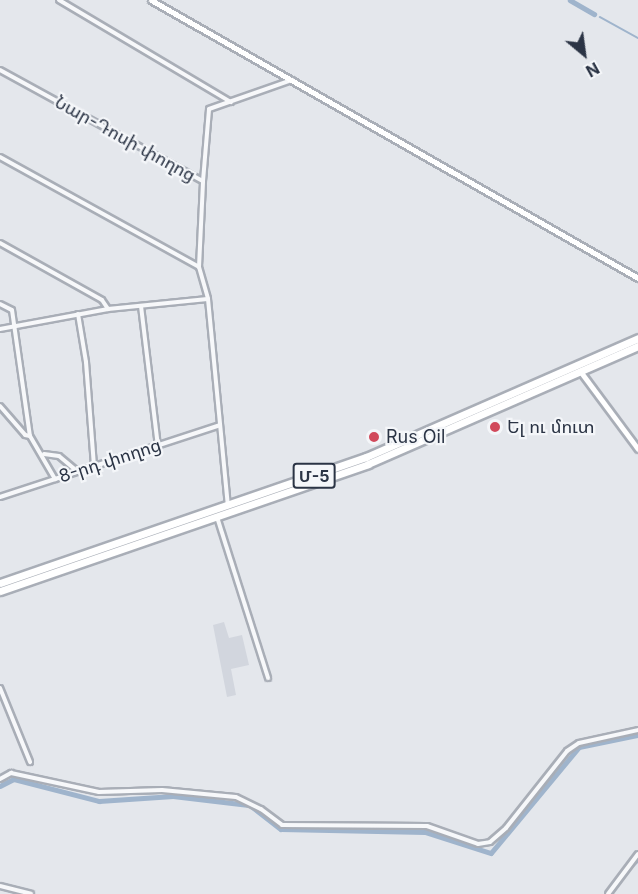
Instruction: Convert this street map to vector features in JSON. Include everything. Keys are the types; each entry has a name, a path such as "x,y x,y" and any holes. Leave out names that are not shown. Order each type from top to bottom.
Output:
{"highway":[{"name":"Մ-5","path":"0,583 59,567 217,516 368,464 563,375 638,338"},
{"name":"Մ-5","path":"563,375 580,371 638,346"},
{"name":"Մ-5","path":"0,591 228,505 366,457 547,382"}],"main road":[{"path":"151,0 638,278"},
{"path":"580,371 637,445"}],"street":[{"path":"59,0 232,103"},
{"name":"Նար-Դոսի փողոց","path":"0,70 203,181 206,114 209,109 232,103 293,80"},
{"path":"0,157 199,267"},
{"path":"203,181 199,267 208,299 228,505"},
{"path":"0,243 102,300 108,309"},
{"path":"0,329 108,309 208,299"},
{"path":"0,304 12,310 30,436 43,454 55,479"},
{"path":"141,305 158,446"},
{"path":"78,314 86,362 94,467"},
{"path":"0,406 25,435 30,436"},
{"name":"8-րդ փողոց","path":"0,497 220,425"},
{"path":"43,454 59,456 78,472"},
{"path":"217,516 268,678"},
{"path":"0,688 30,762"},
{"path":"0,779 12,773 99,792 162,790 236,798 261,808 282,825 427,826 478,844 490,842 506,828 567,751 579,743 638,730"},
{"path":"608,894 638,854"},
{"path":"0,886 31,894"}],"shaded area":[{"path":"224,622 229,638 242,635 249,665 231,669 236,695 227,697 213,625"}],"green space":[{"path":"540,384 541,386 354,466 0,588 388,451"}],"waterway":[{"path":"570,0 594,14"},
{"path":"600,17 638,38"},
{"path":"0,786 14,779 99,801 173,796 250,805 281,829 425,832 491,853 579,747 638,735"},
{"path":"629,867 638,859"}],"place":[{"name":"Ել ու մուտ","path":"495,427"},
{"name":"Rus Oil","path":"374,437"}]}
